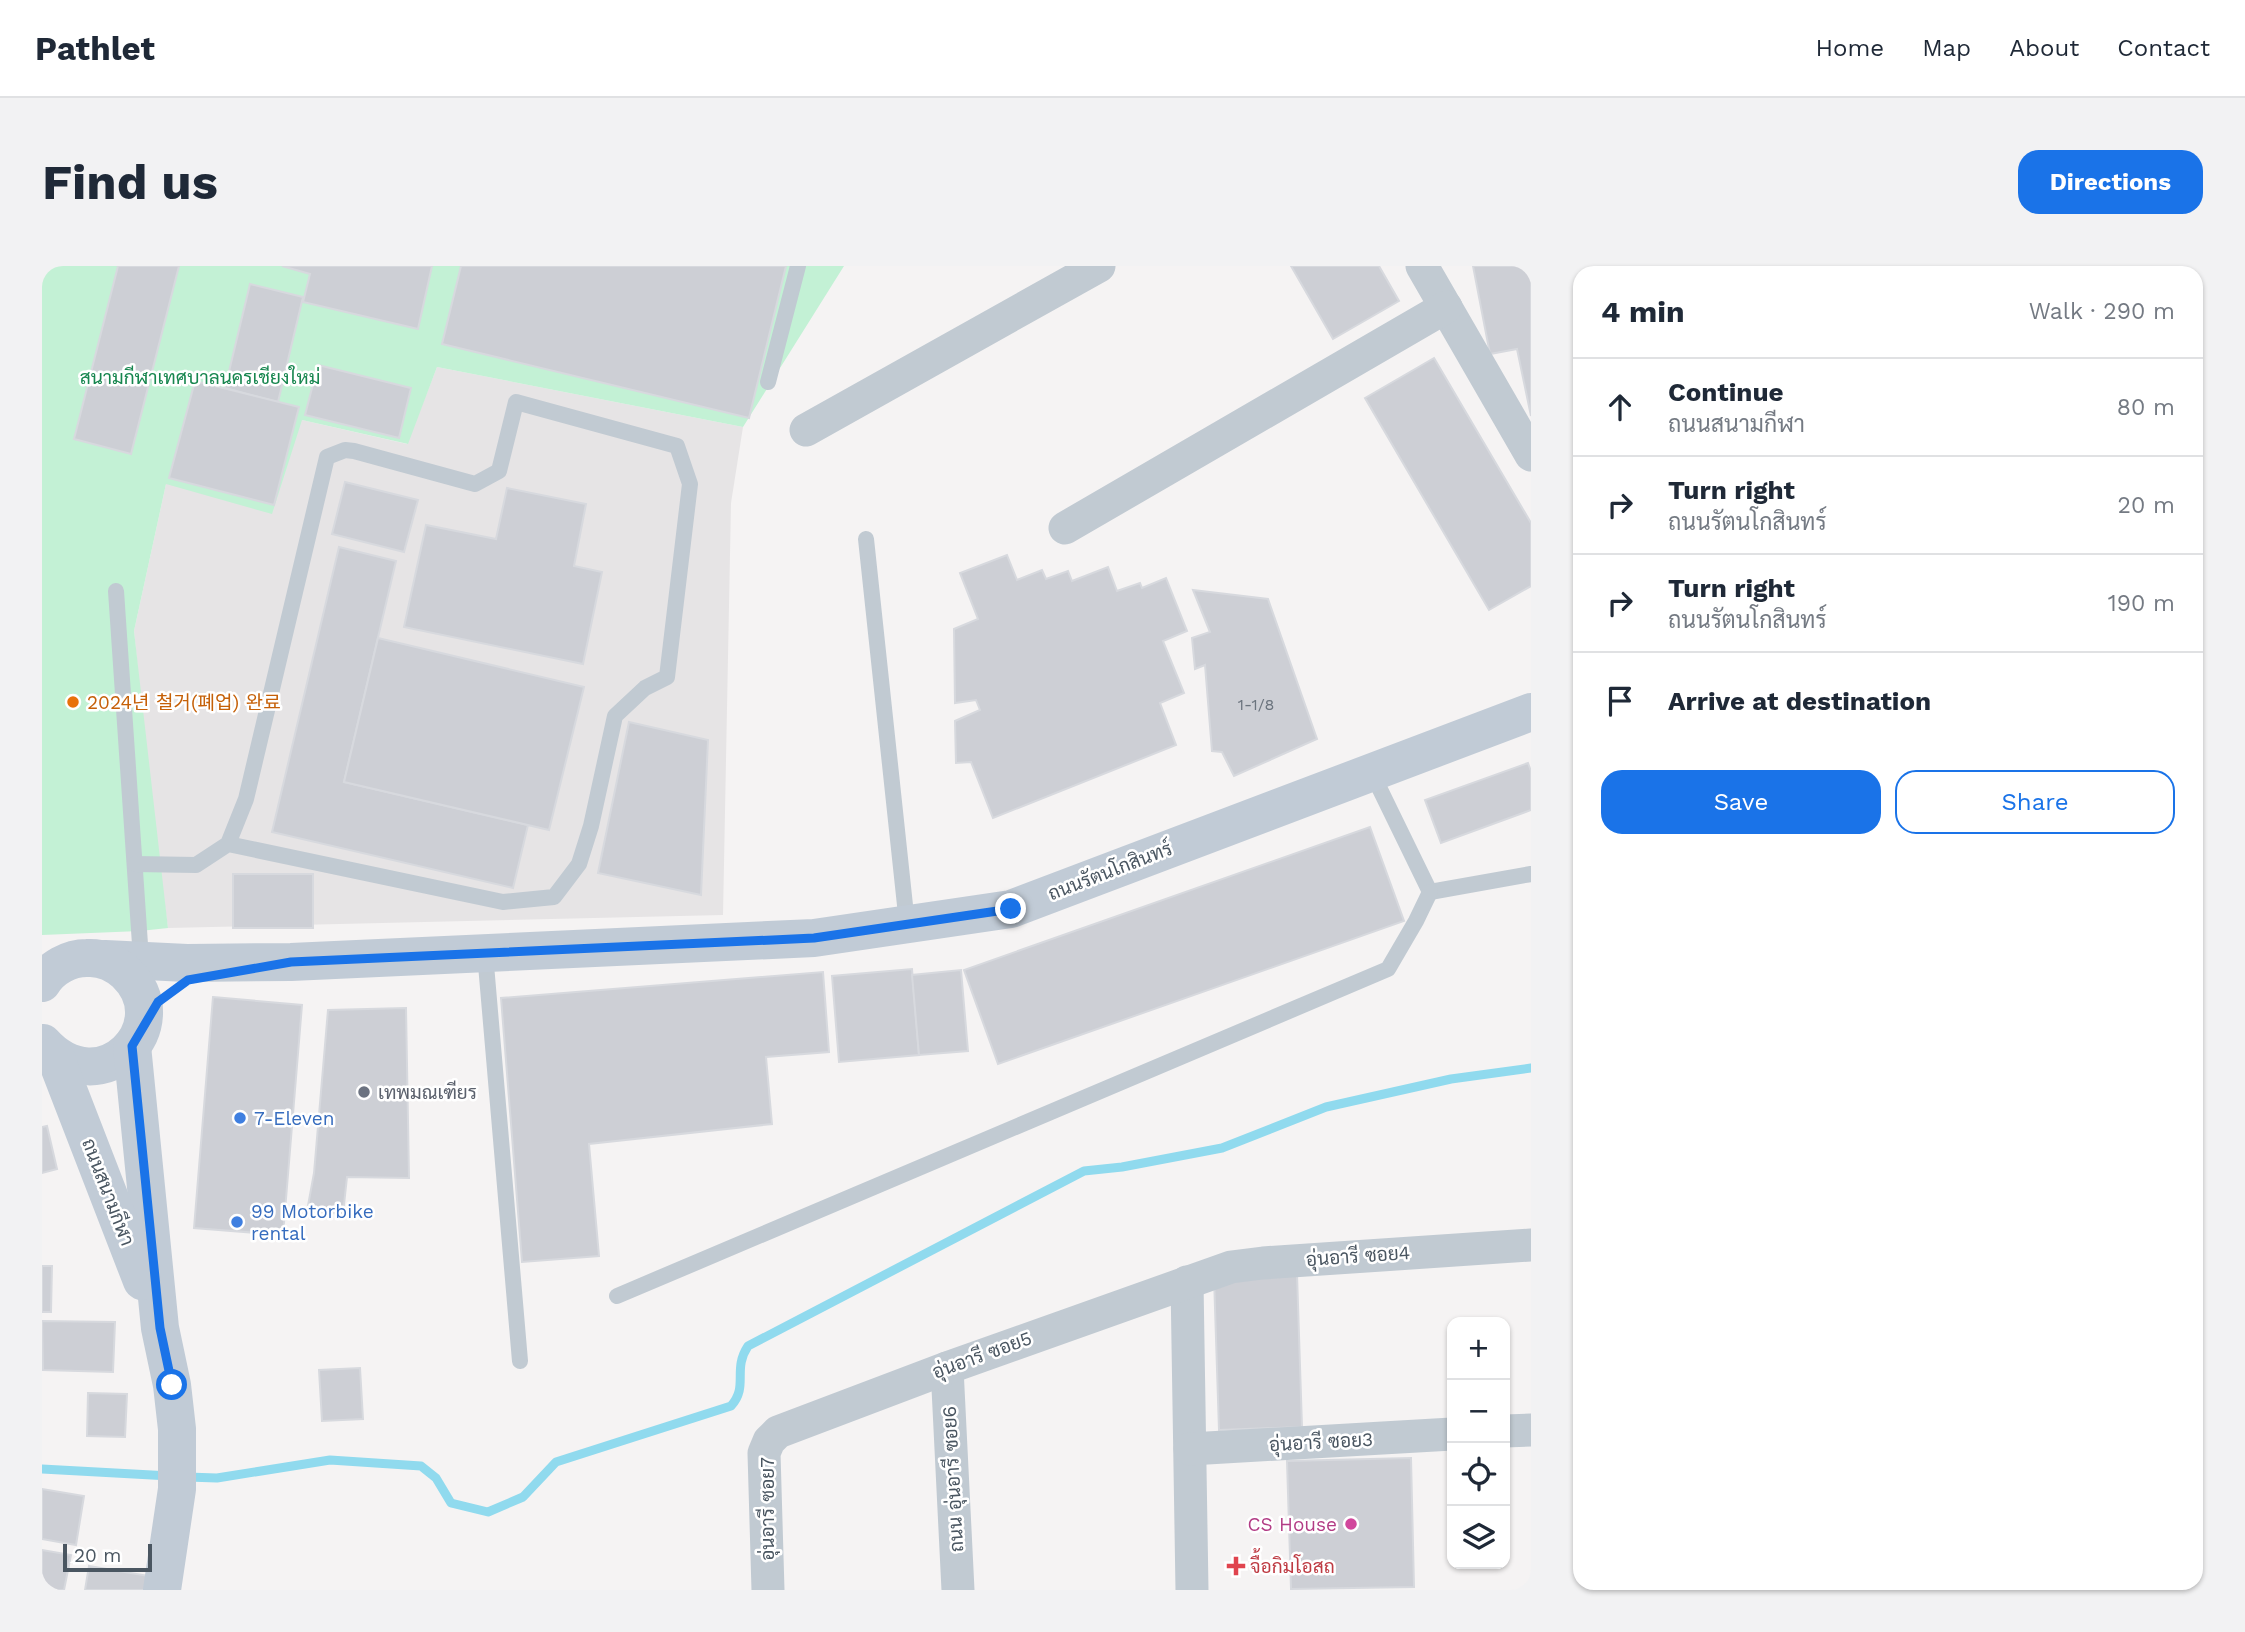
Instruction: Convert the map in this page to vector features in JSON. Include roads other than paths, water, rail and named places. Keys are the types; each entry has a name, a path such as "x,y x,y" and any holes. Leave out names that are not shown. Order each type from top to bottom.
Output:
{"street":[{"path":"806,430 1099,266"},
{"path":"1422,266 1531,455"},
{"path":"1065,528 1446,307"},
{"name":"ถนนรัตนโกสินทร์","path":"47,973 73,959 88,957 187,963 291,962 814,938 1011,909 1531,712"},
{"name":"ถนนสนามกีฬา","path":"123,959 120,967 132,979 141,995 144,1012 137,1037 160,1328 172,1385 177,1429 177,1489 162,1590"},
{"name":"ถนนรัตนโกสินทร์","path":"137,1037 158,1002 188,980 291,962"},
{"path":"49,1049 72,1065 90,1067 122,1056 137,1037"},
{"name":"ถนนสนามกีฬา","path":"49,1049 160,1328"},
{"name":"อุ่นอารี ซอย4","path":"1187,1282 1231,1267 1263,1263 1531,1245"},
{"path":"1187,1282 1192,1590"},
{"name":"อุ่นอารี ซอย5","path":"779,1433 947,1368 1187,1282"},
{"name":"ถนน อุ่นอารี ซอย6","path":"947,1368 958,1590"},
{"path":"1510,1431 1531,1430"},
{"name":"อุ่นอารี ซอย7","path":"768,1590 764,1453 769,1441 779,1433"},
{"name":"อุ่นอารี ซอย3","path":"1190,1449 1447,1434"}],"lane":[{"path":"768,382 798,266"},
{"path":"135,864 195,865 228,844 246,799 327,457 345,450 354,451 475,484 499,471 516,402 677,446 690,484 667,677 645,688 615,716 591,826 579,864 554,897 503,902 228,844"},
{"path":"866,540 907,925"},
{"path":"116,591 135,864 123,959"},
{"path":"1371,772 1430,892"},
{"path":"1430,892 1531,874"},
{"path":"617,1296 1388,969 1430,892"},
{"path":"485,953 520,1361"}],"waterway":[{"path":"187,1477 217,1478 330,1460 421,1466 436,1478 451,1503 488,1512 523,1497 556,1462 731,1406 739,1392 741,1363 748,1346 1084,1171 1122,1167 1222,1148 1326,1107 1451,1079 1531,1068"},
{"path":"42,1469 170,1476"}],"place":[{"name":"2024년 철거(폐업) 완료","path":"73,702"},
{"name":"เทพมณเฑียร","path":"364,1092"},
{"name":"7-Eleven","path":"240,1118"},
{"name":"99 Motorbike rental","path":"237,1222"},
{"name":"CS House","path":"1351,1524"},
{"name":"จื้อกิมโอสถ","path":"1236,1566"}],"park label":[{"name":"สนามกีฬาเทศบาลนครเชียงใหม่","path":"200,377"}]}
